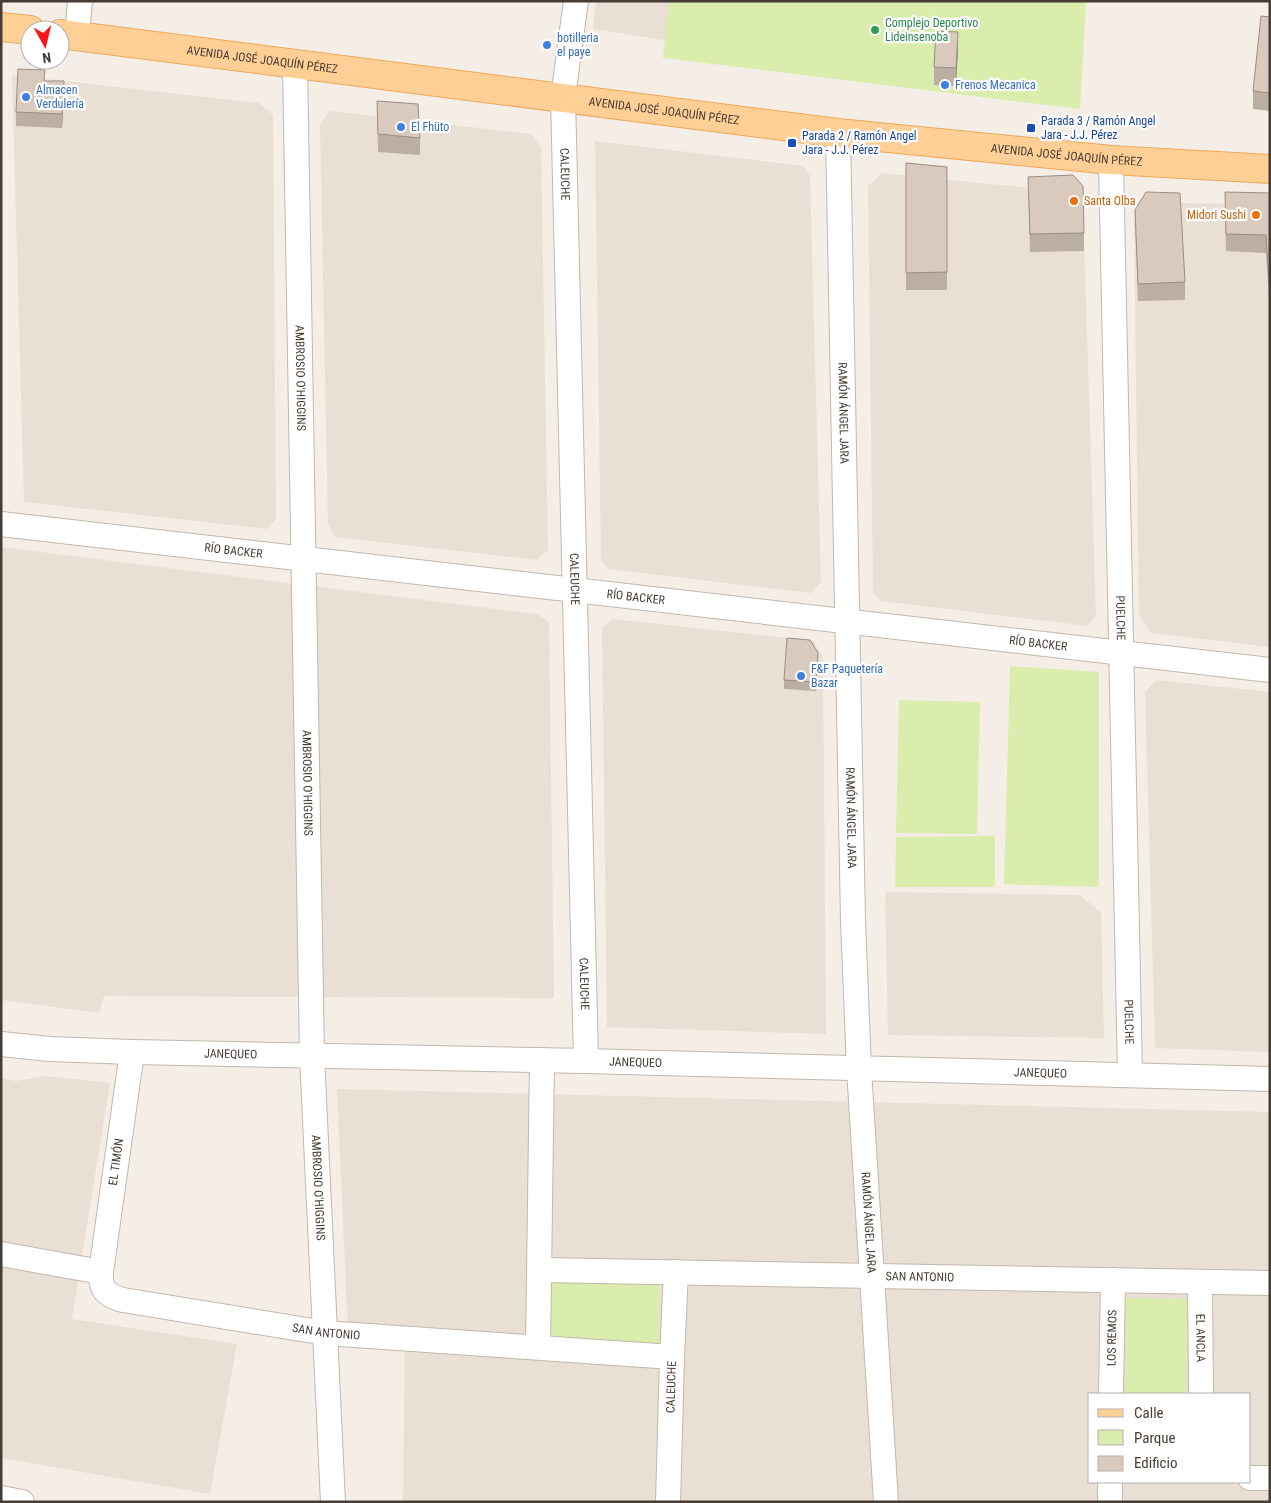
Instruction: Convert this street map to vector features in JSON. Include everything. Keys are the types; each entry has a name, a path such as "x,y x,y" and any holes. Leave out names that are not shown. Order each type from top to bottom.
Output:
{"main road":[{"path":"1,26 20,29"},
{"name":"AVENIDA JOSÉ JOAQUÍN PÉREZ","path":"70,35 838,133 1111,160 1270,169"}],"street":[{"path":"70,29 80,1"},
{"name":"CALEUCHE","path":"576,1 563,98 586,1061"},
{"name":"AMBROSIO O'HIGGINS","path":"295,63 312,1056 333,1502"},
{"name":"RAMÓN ÁNGEL JARA","path":"838,133 851,853 859,1069 886,1502"},
{"name":"PUELCHE","path":"1111,160 1130,1075"},
{"name":"RÍO BACKER","path":"1,524 1270,670"},
{"name":"JANEQUEO","path":"1,1044 50,1049 132,1052 586,1061 1270,1079"},
{"name":"EL TIMÓN","path":"101,1272 132,1052"},
{"path":"538,1347 542,1060"},
{"path":"1,1254 101,1272"},
{"name":"SAN ANTONIO","path":"540,1270 1270,1283"},
{"name":"SAN ANTONIO","path":"101,1272 100,1280 104,1289 108,1294 122,1300 325,1333 672,1357"},
{"name":"CALEUCHE","path":"668,1502 676,1272"},
{"name":"LOS REMOS","path":"1111,1393 1113,1280"},
{"name":"EL ANCLA","path":"1200,1282 1201,1393"},
{"path":"1251,1478 1270,1478"},
{"path":"1110,1483 1110,1502"},
{"path":"1,1498 22,1502"}],"shaded area":[{"path":"596,1 689,1 684,43 593,29"},
{"path":"12,75 259,103 273,115 276,519 267,529 24,502"},
{"path":"329,111 531,134 541,148 548,550 536,560 335,537 328,524 320,125"},
{"path":"595,141 803,166 810,176 821,582 811,593 608,569 601,560"},
{"path":"882,173 1070,192 1083,206 1096,615 1088,626 881,601 873,593 868,186"},
{"path":"1150,202 1270,205 1270,647 1151,633 1139,615 1134,221"},
{"path":"1,547 537,614 549,622 554,998 104,996 99,1013 1,1000"},
{"path":"612,619 814,641 823,659 826,1034 607,1027 602,628"},
{"path":"1157,680 1270,692 1270,1052 1155,1048 1145,692"},
{"path":"885,892 1079,895 1101,912 1104,1038 888,1035"},
{"path":"45,1076 110,1083 72,1319 237,1344 210,1494 1,1458 1,1078 16,1081"},
{"path":"337,1089 1270,1112 1270,1502 403,1502 405,1335 348,1332"}],"green space":[{"name":"Complejo Deportivo Lideinsenoba","path":"669,1 1086,1 1080,109 663,58"},
{"path":"1010,666 1099,672 1099,887 1004,884"},
{"path":"899,700 980,702 977,834 896,833"},
{"path":"995,836 995,887 895,887 896,837"},
{"path":"547,1280 660,1283 659,1345 546,1337"},
{"path":"1126,1298 1187,1299 1186,1393 1125,1393"}],"building":[{"path":"1261,16 1270,17 1270,93 1253,91"},
{"path":"936,31 958,32 956,68 934,67"},
{"path":"18,69 45,70 44,81 64,81 62,114 16,112"},
{"path":"377,101 418,104 420,138 378,134"},
{"path":"906,163 947,167 947,272 906,273"},
{"path":"1073,175 1083,186 1084,233 1030,234 1028,177"},
{"path":"1146,192 1180,193 1185,282 1138,284 1135,210"},
{"path":"1225,192 1270,193 1270,293 1266,235 1226,234"},
{"name":"F&F Paquetería Bazar","path":"787,638 810,640 818,653 816,682 784,680"}],"place":[{"name":"Complejo Deportivo Lideinsenoba","path":"875,30"},
{"name":"botilleria el paye","path":"547,45"},
{"name":"Frenos Mecanica","path":"945,85"},
{"name":"Almacen Verdulería","path":"26,97"},
{"name":"El Fhüto","path":"401,127"},
{"name":"Parada 3 / Ramón Angel Jara - J.J. Pérez","path":"1031,128"},
{"name":"Parada 2 / Ramón Angel Jara - J.J. Pérez","path":"792,143"},
{"name":"Santa Olba","path":"1074,201"},
{"name":"Midori Sushi","path":"1256,215"},
{"name":"F&F Paquetería Bazar","path":"801,676"}]}
